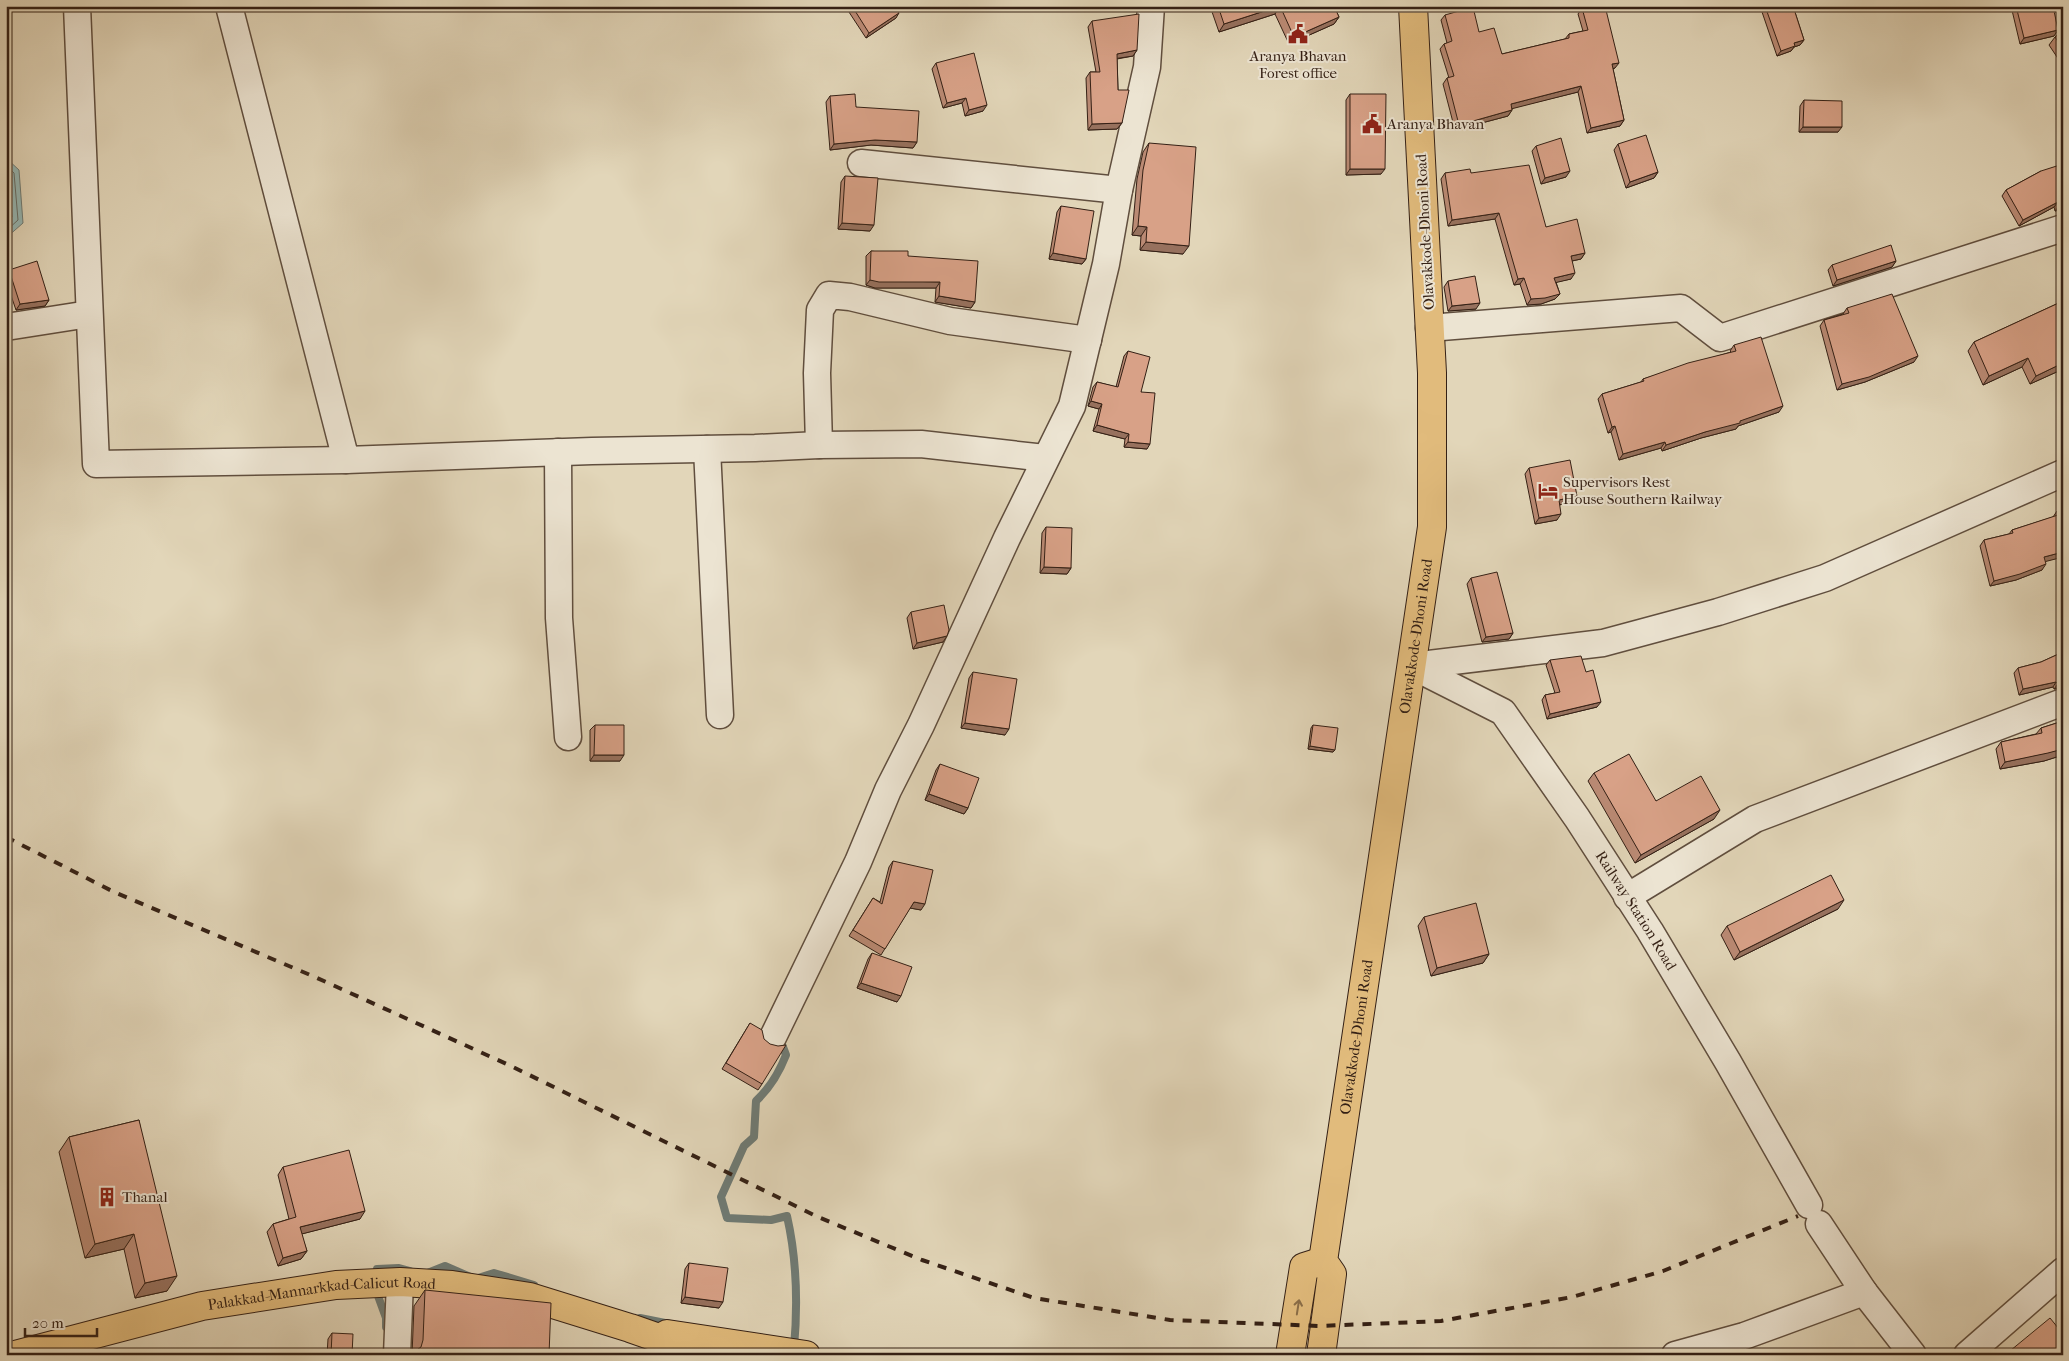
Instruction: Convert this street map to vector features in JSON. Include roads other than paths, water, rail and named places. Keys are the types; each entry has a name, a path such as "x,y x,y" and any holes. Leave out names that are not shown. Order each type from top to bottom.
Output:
{"main road":[{"name":"Olavakkode-Dhoni Road","path":"1321,1355 1332,1274 1323,1261 1432,527 1432,373 1418,10"},
{"path":"1290,1355 1304,1267 1323,1261"},
{"name":"Palakkad-Mannarkkad-Calicut Road","path":"15,1355 202,1306 336,1285 400,1282 452,1285 530,1297 630,1328 707,1355"},
{"path":"630,1328 806,1355"},
{"name":"Palakkad-Mannarkkad-Calicut Road","path":"630,1328 671,1355"}],"street":[{"path":"77,6 96,464 346,460 558,452 921,444 1045,458"},
{"path":"229,6 346,460"},
{"path":"773,1036 858,862 888,790 921,725 1045,458 1072,406 1106,264 1118,190 1148,66 1151,6"},
{"path":"861,163 1118,190"},
{"path":"1429,328 1680,308 1720,338 2063,228"},
{"path":"820,445 817,373 820,310 829,295 850,296 950,321 1088,340"},
{"path":"6,327 89,314"},
{"path":"706,449 720,715"},
{"path":"558,452 559,618 568,737"},
{"path":"1412,666 1603,643 1718,612 1825,578 2063,473"},
{"name":"Railway Station Road","path":"1412,666 1504,712 1627,897 1728,1062 1814,1215 1864,1292 1913,1355"},
{"path":"1627,897 1755,819 2063,702"},
{"path":"1967,1355 2063,1272"},
{"path":"397,1355 400,1282"},
{"path":"1675,1355 1744,1336 1864,1292"}],"water":[{"path":"6,158 19,170 23,223 6,238"}],"waterway":[{"path":"780,1039 786,1055 774,1080 756,1101 754,1137 744,1146 721,1197 727,1218 771,1220 787,1216 796,1282 794,1348"},
{"path":"425,1274 445,1266 475,1279 494,1273 534,1285"},
{"path":"377,1269 399,1268 410,1271"},
{"path":"378,1296 386,1318 386,1327"},
{"path":"640,1318 670,1324"}],"railway":[{"path":"6,837 114,892 315,977 511,1066 818,1217 922,1260 1034,1298 1170,1320 1320,1326 1441,1321 1572,1297 1663,1271 1798,1216"}],"place":[{"name":"Aranya Bhavan Forest office","path":"1298,34"},
{"name":"Aranya Bhavan","path":"1372,124"},
{"name":"Supervisors Rest House Southern Railway","path":"1548,491"},
{"name":"Thanal","path":"107,1197"}]}
